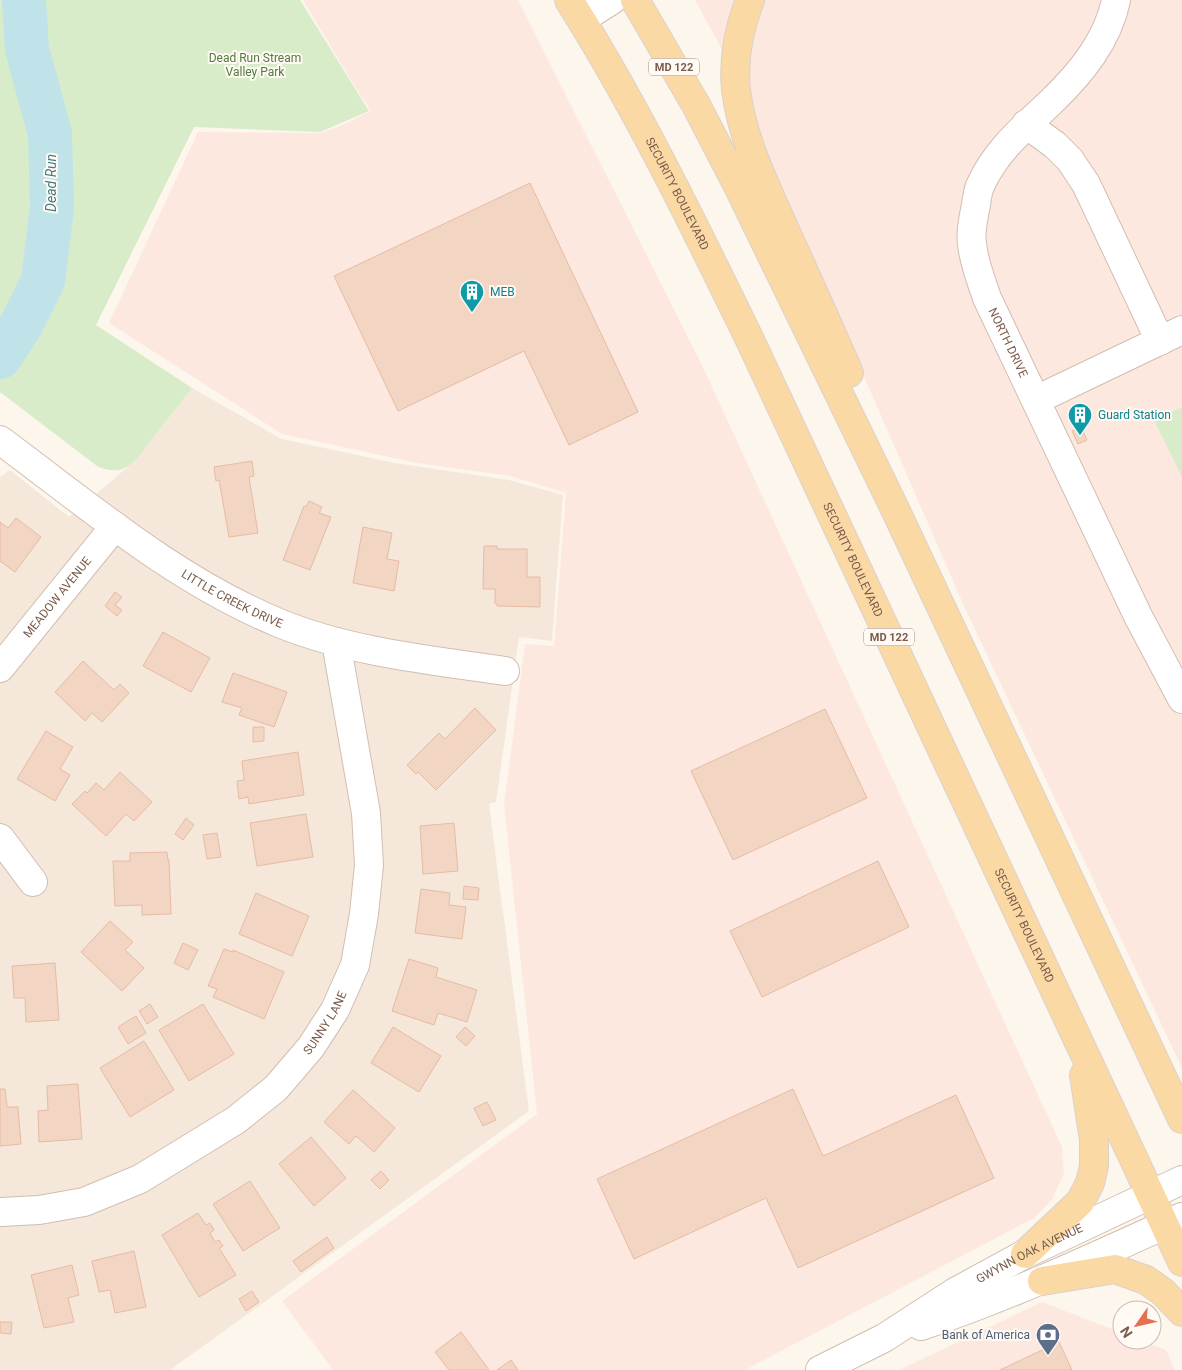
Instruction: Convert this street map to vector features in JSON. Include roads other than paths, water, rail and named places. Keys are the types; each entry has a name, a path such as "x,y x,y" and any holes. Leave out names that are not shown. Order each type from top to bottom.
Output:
{"main road":[{"name":"MD 122","path":"635,0 696,105 736,182 894,506 1182,1120"},
{"path":"750,0 738,40 736,72 736,90 748,140 766,187 872,425 894,506"},
{"name":"SECURITY BOULEVARD","path":"576,10 640,122 745,329 1150,1196 1173,1221 1182,1262"},
{"path":"1025,1254 1080,1202 1090,1183 1094,1166 1094,1140 1078,1041"},
{"path":"1042,1281 1115,1269 1146,1280 1163,1292 1182,1312"}],"street":[{"path":"576,10 612,0"},
{"name":"NORTH DRIVE","path":"1116,0 1113,16 1096,49 1060,93 1015,135 995,159 980,186 971,242 977,271 987,298 1138,616 1182,699"},
{"path":"1026,124 1070,160 1086,184 1171,335 1036,400"},
{"name":"LITTLE CREEK DRIVE","path":"0,440 178,571 224,597 279,623 336,642 393,655 505,671"},
{"name":"MEADOW AVENUE","path":"0,668 115,526"},
{"name":"SUNNY LANE","path":"0,1212 40,1210 84,1202 140,1179 236,1120 276,1088 312,1047 335,1010 355,965 364,914 369,865 366,813 336,642"},
{"path":"0,838 33,882"},
{"name":"GWYNN OAK AVENUE","path":"820,1370 884,1338 955,1292 1025,1254 1182,1180"},
{"name":"GWYNN OAK AVENUE","path":"884,1338 963,1312 1042,1281 1173,1221"}],"waterway":[{"name":"Dead Run","path":"0,357 21,325 43,281 52,207 50,134 27,49 24,0"}],"place":[{"name":"MEB","path":"472,313"},
{"name":"Guard Station","path":"1080,436"},
{"name":"Bank of America","path":"1048,1356"}],"park label":[{"name":"Dead Run Stream Valley Park","path":"255,65"}]}
